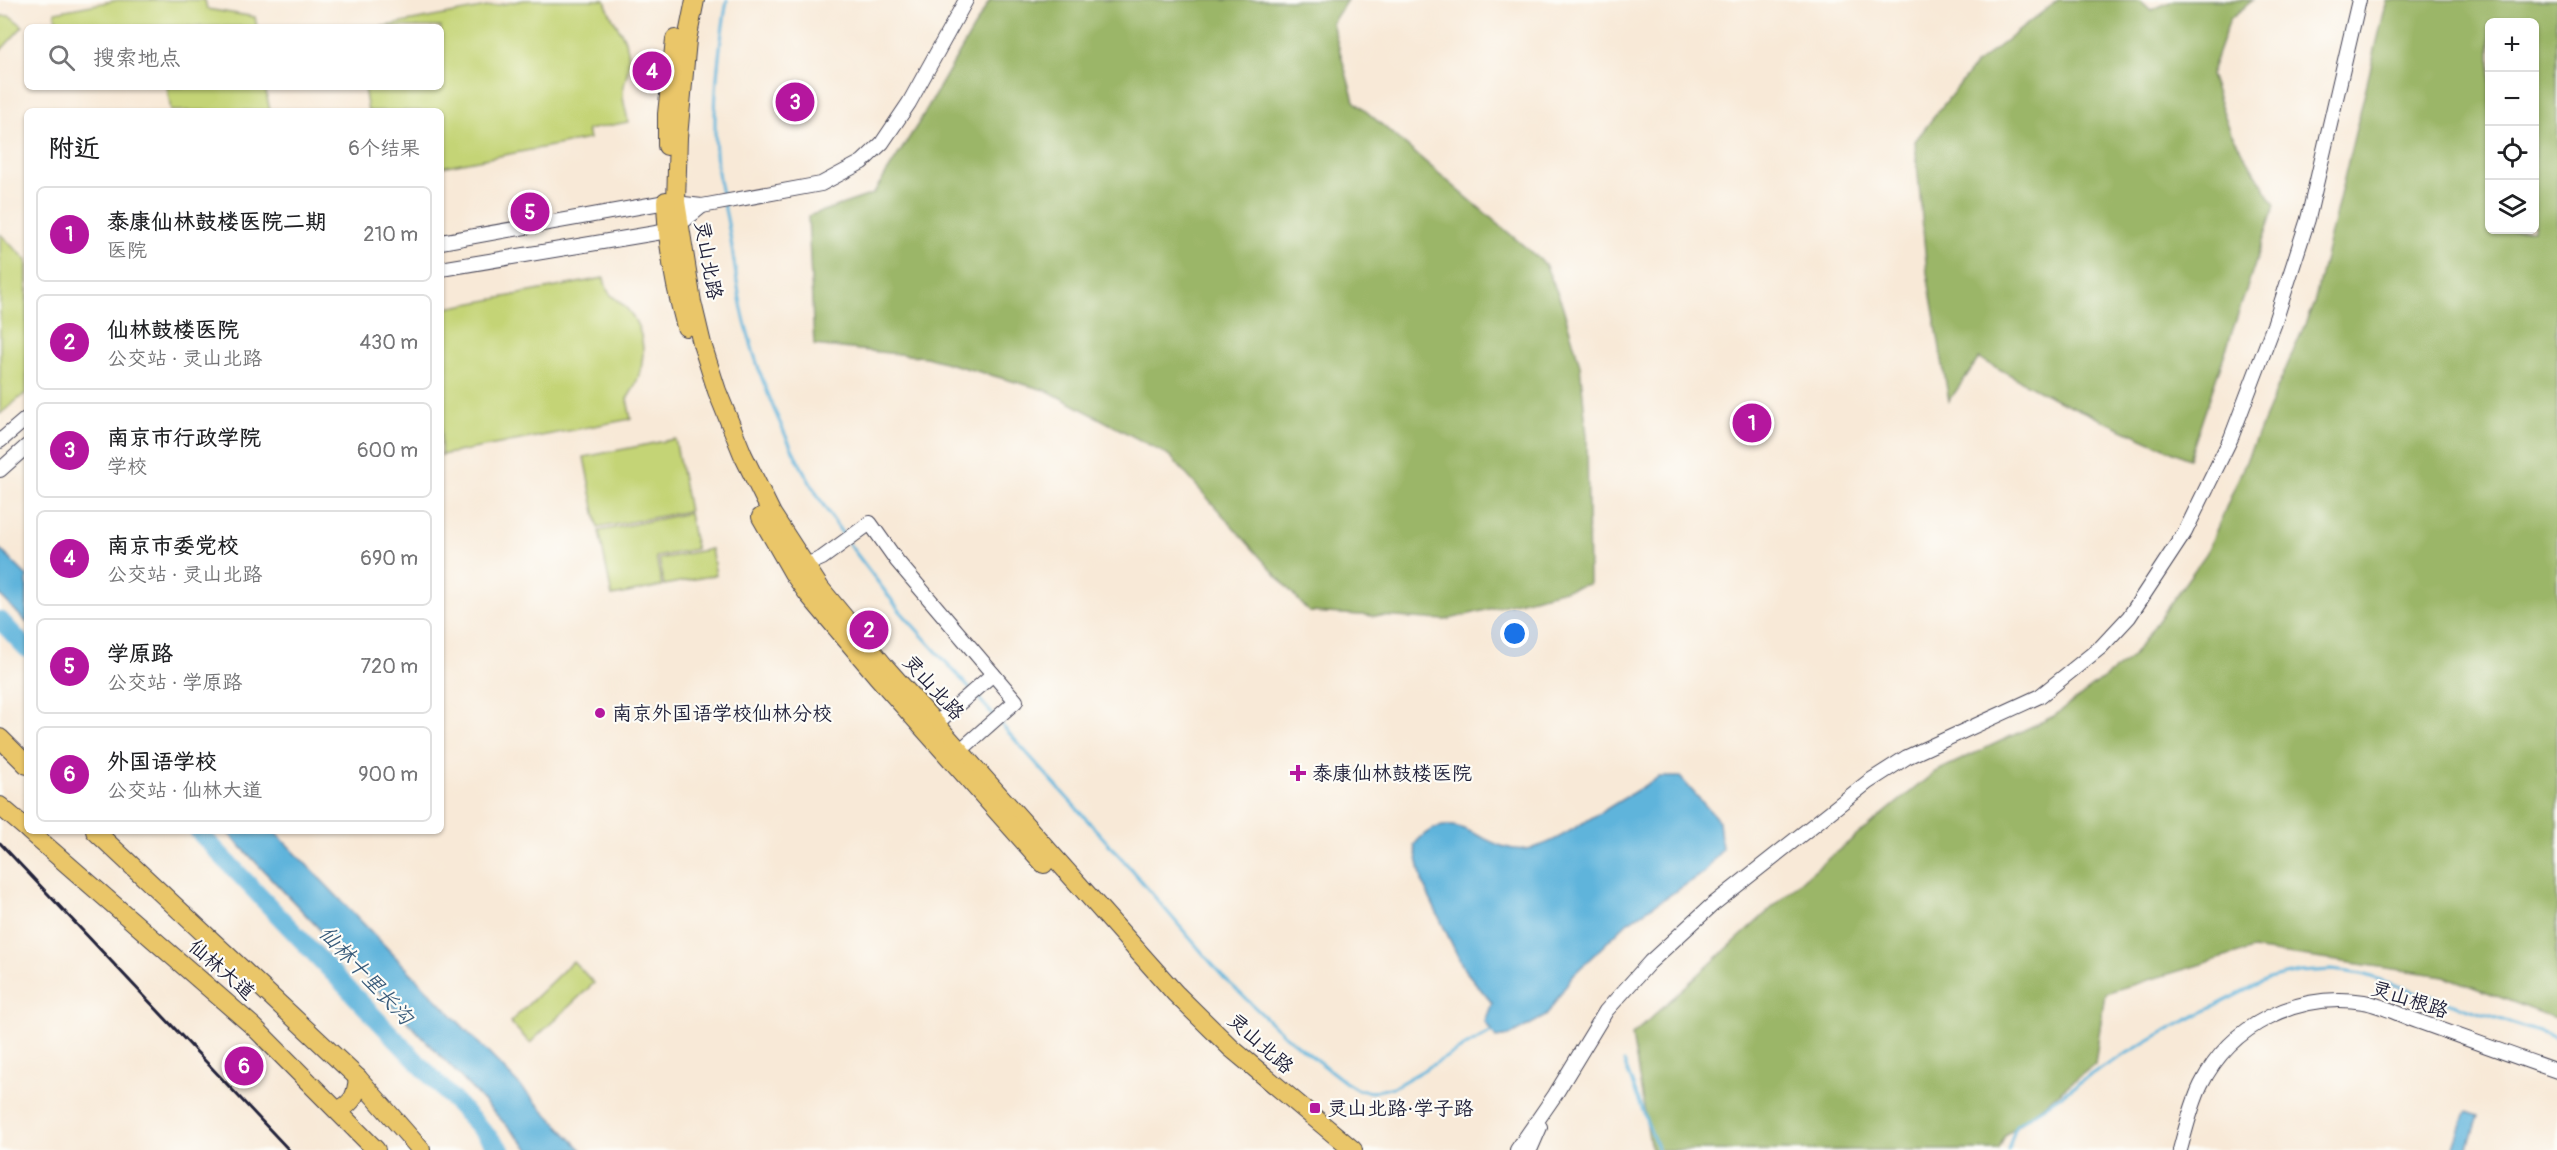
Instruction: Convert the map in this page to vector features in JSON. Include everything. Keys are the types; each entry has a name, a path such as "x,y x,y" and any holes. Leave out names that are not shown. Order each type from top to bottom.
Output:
{"main road":[{"name":"灵山北路","path":"683,0 670,76 671,202 680,304 708,400 733,461 761,518 803,588 955,755 1166,1001 1333,1150"},
{"name":"灵山北路","path":"671,202 687,40 695,0"},
{"name":"灵山北路","path":"674,228 717,391 743,455 772,514 814,561 820,588 931,728"},
{"path":"0,738 24,762"},
{"name":"灵山北路","path":"955,755 1175,993 1231,1048 1353,1150"},
{"name":"仙林大道","path":"0,806 24,827"},
{"name":"仙林大道","path":"33,834 254,1027 339,1110 376,1150"},
{"name":"仙林大道","path":"98,834 358,1078 421,1150"},
{"path":"339,1110 355,1098 358,1078"}],"street":[{"path":"444,241 671,202 702,206 821,184 861,162 882,143 909,103 966,0"},
{"path":"1517,1150 1555,1095 1606,1011 1650,962 1711,906 1869,782 1907,757 2040,696 2101,647 2129,617 2186,532 2231,438 2274,325 2308,219 2359,0"},
{"path":"444,268 674,228 702,206"},
{"path":"0,441 24,421"},
{"path":"0,470 24,449"},
{"path":"814,561 870,523 897,561 1016,701 955,755"},
{"path":"931,728 993,674"},
{"name":"灵山根路","path":"2180,1150 2192,1108 2211,1068 2232,1043 2263,1018 2292,1007 2330,1000 2365,1002 2557,1071"},
{"path":"1530,1150 1555,1095"}],"green space":[{"path":"118,0 205,0 207,9 255,17 256,24 57,24 55,12"},
{"path":"524,0 605,0 624,37 628,51 629,64 623,94 628,122 587,130 589,139 444,166 444,108 368,108 364,90 444,90 444,24 396,24"},
{"path":"990,0 1347,0 1332,23 1354,101 1545,264 1562,304 1580,365 1587,436 1589,584 1446,620 1309,612 1170,456 1048,391 926,357 814,345 808,216 873,194 918,124"},
{"path":"2058,0 2140,0 2151,10 2175,0 2253,0 2230,19 2210,75 2231,133 2275,205 2189,459 2053,398 1979,358 1949,401 1927,273 1915,141 1975,65"},
{"path":"2387,0 2557,0 2557,1019 2444,976 2252,949 2105,993 2095,1064 2005,1135 1999,1150 1651,1150 1632,1035 1807,876 1935,772 2054,716 2132,657 2206,554 2314,303"},
{"path":"0,16 10,16 23,26 0,51"},
{"path":"168,90 266,90 269,108 170,108"},
{"path":"0,234 24,257 24,394 0,414"},
{"path":"604,278 610,294 628,310 640,332 643,354 641,366 638,378 627,399 631,419 444,454 444,308"},
{"path":"675,439 689,511 598,528 584,457"},
{"path":"689,513 696,549 656,557 662,586 612,596 599,531"},
{"path":"711,549 716,575 664,585 659,559"},
{"path":"573,961 594,983 530,1043 510,1022"}],"water":[{"path":"0,549 24,573 24,620 0,595"},
{"path":"1659,777 1680,777 1719,821 1722,849 1704,873 1628,922 1572,976 1546,1016 1509,1036 1496,1038 1485,1022 1492,1003 1464,969 1423,884 1414,845 1428,832 1442,826 1469,831 1511,849 1534,847 1566,833"},
{"path":"229,834 277,834 582,1150 530,1150"},
{"path":"2466,1112 2478,1116 2467,1150 2453,1150"}],"waterway":[{"path":"723,198 718,175 715,125 717,73 727,0"},
{"path":"724,205 742,311 763,381 799,462 844,536"},
{"path":"849,544 900,611 970,689"},
{"name":"仙林十里长沟","path":"0,620 24,646"},
{"path":"975,694 994,716"},
{"path":"998,721 1124,861 1224,978 1282,1033 1345,1082 1358,1090 1372,1092 1394,1087 1490,1032"},
{"name":"仙林十里长沟","path":"201,834 501,1150"},
{"path":"2008,1150 2016,1125 2103,1067 2162,1033 2268,979 2299,972 2332,970 2362,974 2557,1038"},
{"path":"1624,1062 1658,1150"}],"railway":[{"path":"0,843 289,1150"}],"place":[{"name":"南京市委党校","path":"652,71"},
{"name":"南京市行政学院","path":"795,102"},
{"name":"学原路","path":"530,212"},
{"name":"泰康仙林鼓楼医院二期","path":"1752,423"},
{"name":"仙林鼓楼医院","path":"869,630"},
{"name":"南京外国语学校仙林分校","path":"600,713"},
{"name":"泰康仙林鼓楼医院","path":"1298,773"},
{"name":"外国语学校","path":"244,1066"},
{"name":"灵山北路·学子路","path":"1315,1108"}]}
